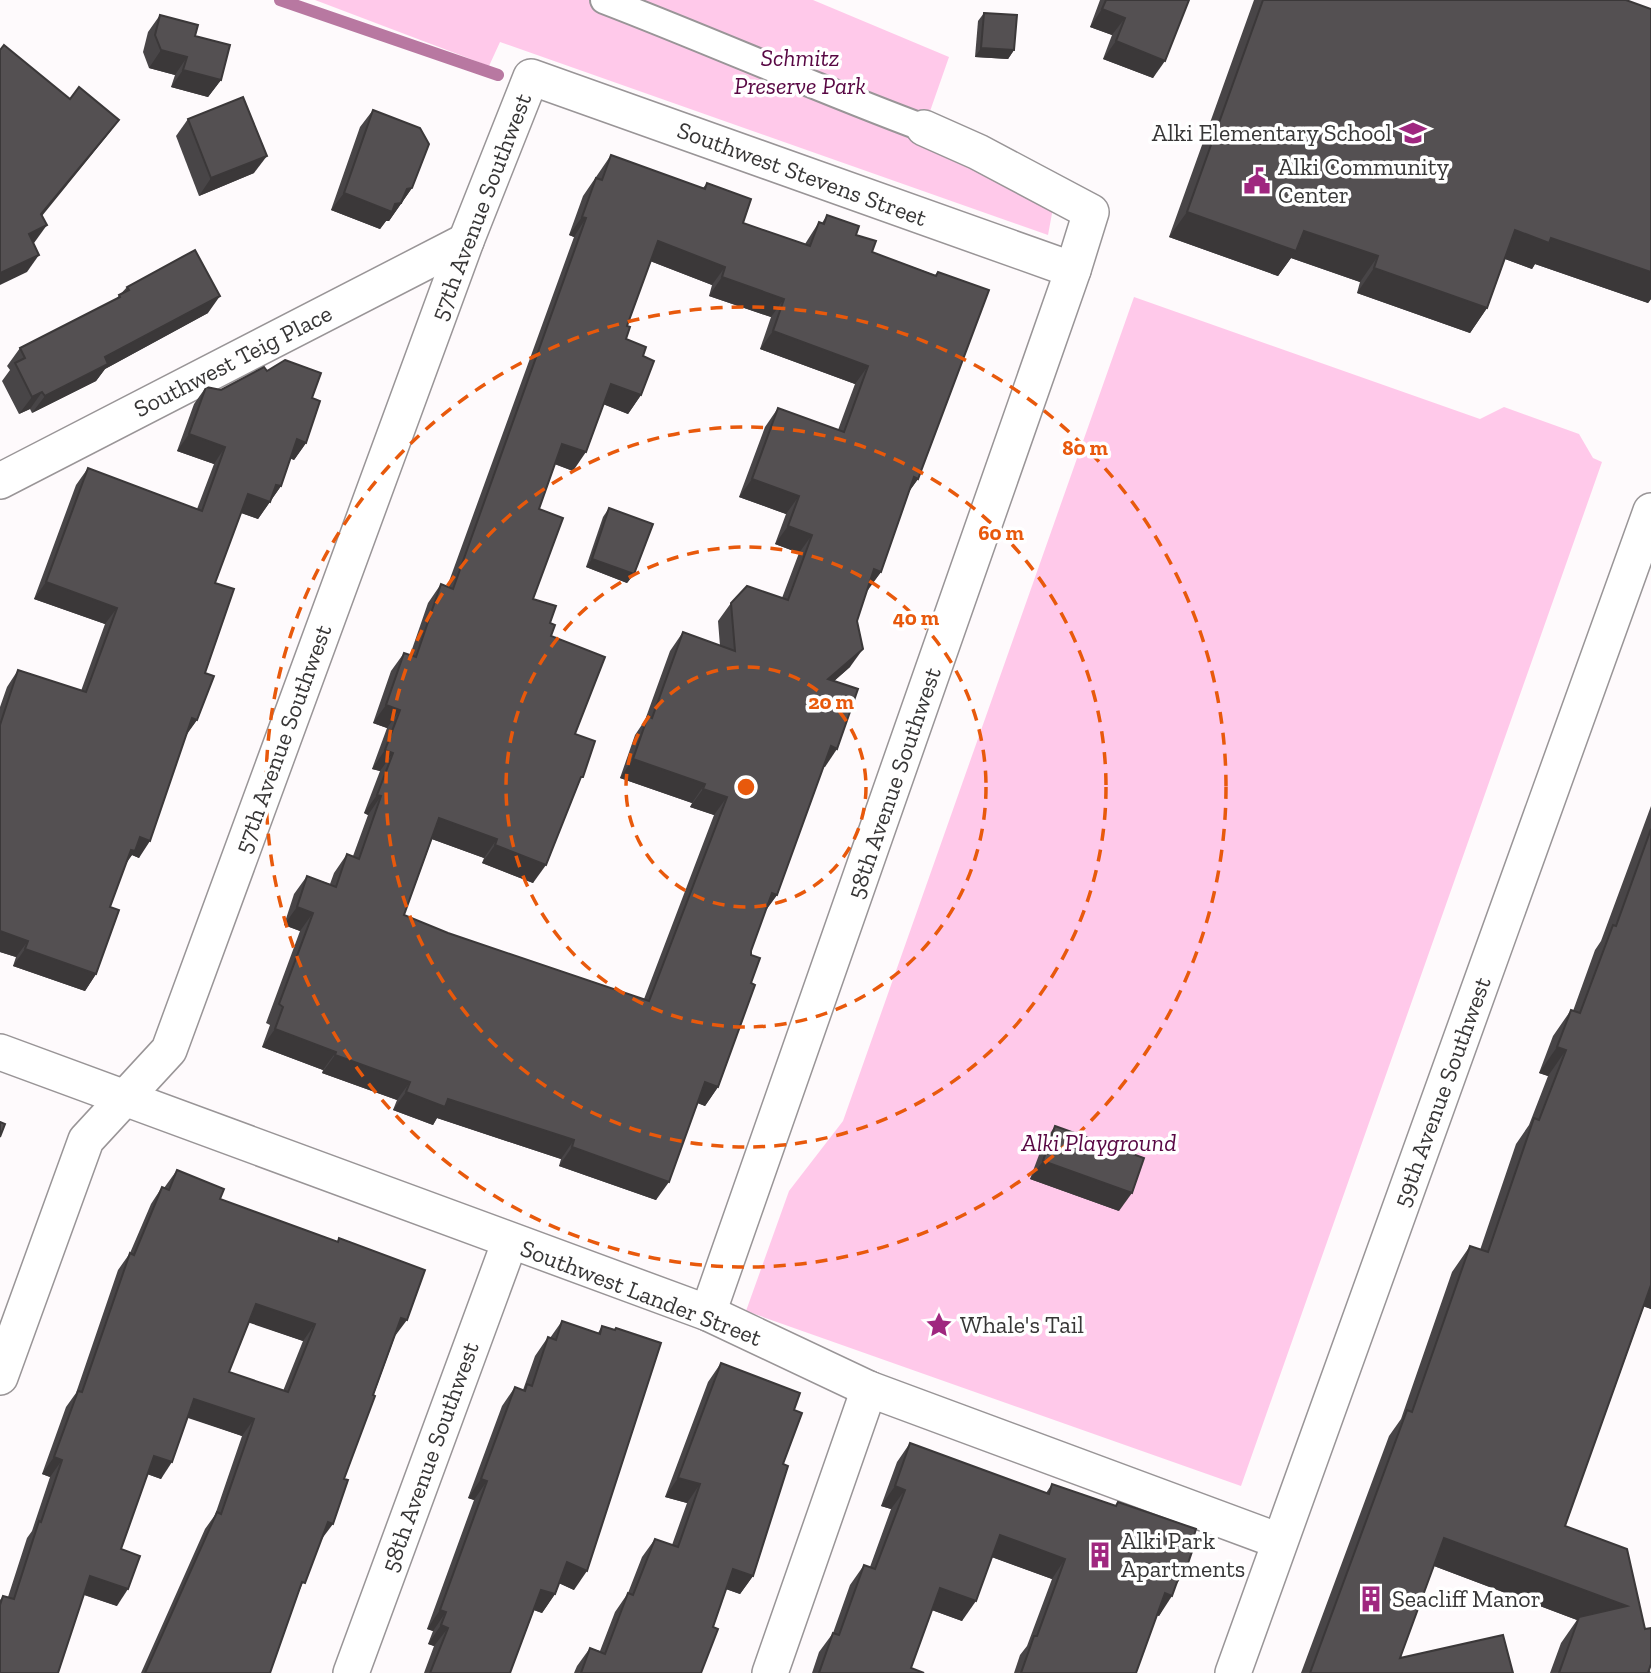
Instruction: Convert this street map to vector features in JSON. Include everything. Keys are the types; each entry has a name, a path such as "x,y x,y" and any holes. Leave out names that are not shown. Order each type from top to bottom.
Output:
{"street":[{"path":"604,0 663,22 814,87 924,128"},
{"name":"57th Avenue Southwest","path":"0,1377 86,1140 169,1050 466,241 530,77"},
{"name":"Southwest Stevens Street","path":"530,77 1073,270"},
{"name":"58th Avenue Southwest","path":"708,1313 1091,212 978,152 924,128"},
{"name":"Southwest Teig Place","path":"0,481 466,241"},
{"name":"59th Avenue Southwest","path":"1233,1673 1651,511"},
{"name":"Southwest Lander Street","path":"0,1052 708,1313 869,1389 1279,1541"},
{"name":"58th Avenue Southwest","path":"351,1673 510,1241"},
{"path":"770,1673 869,1389"}],"green space":[{"name":"Schmitz Preserve Park","path":"315,0 813,0 949,57 921,137 1053,208 1048,235 500,42 489,66"},
{"name":"Alki Playground","path":"1134,297 1480,419 1504,407 1579,434 1593,458 1602,462 1241,1486 746,1311 789,1191 843,1121"}],"building":[{"path":"1106,0 1189,0 1165,61 1116,41 1125,18 1102,9"},
{"name":"Alki Elementary School","path":"1263,0 1626,0 1651,9 1651,272 1551,238 1549,243 1515,230 1487,308 1374,268 1378,256 1304,231 1296,251 1187,212"},
{"path":"984,13 1017,15 1014,50 981,48"},
{"path":"160,15 198,25 195,36 230,45 221,80 183,70 187,57 161,50 155,35"},
{"path":"4,45 70,99 79,87 119,120 41,214 47,225 29,234 39,255 0,273 0,50"},
{"path":"243,97 267,156 211,178 188,119"},
{"path":"373,110 420,128 429,144 412,188 407,189 401,203 395,204 392,212 344,193"},
{"path":"611,155 705,189 707,183 751,199 743,223 810,246 819,222 824,224 827,215 859,226 856,235 876,241 872,252 936,276 938,272 989,290 918,479 914,477 881,572 874,569 857,621 863,649 828,679 858,689 837,749 831,746 777,895 772,893 751,951 751,955 760,958 751,983 755,985 718,1087 705,1082 669,1182 572,1147 574,1140 448,1099 445,1107 406,1092 410,1082 335,1055 336,1052 275,1029 283,1007 279,1004 313,913 297,907 307,876 336,887 347,854 359,859 381,796 377,795 393,753 385,750 400,710 386,705 404,653 416,657 441,584 453,589 586,218 582,217 596,178 602,180","holes":["658,241 725,267 722,277 784,299 773,331 868,366 844,432 778,408 752,479 799,496 788,526 812,535 788,600 747,586 731,603 735,651 683,632 652,718 648,716 633,759 705,784 703,789 727,797 649,1001 448,933 404,915 439,818 497,839 495,845 546,865 595,741 575,734 605,657 551,636 555,625 550,623 556,606 533,599 563,518 539,509 562,444 586,452 611,384 641,395 654,361 643,356 646,347 626,339 630,327 627,326"]},
{"path":"195,250 220,296 105,357 108,364 45,396 42,392 32,397 15,363 25,358 20,348 120,297 119,295 129,290 127,287"},
{"path":"285,360 321,373 312,398 320,401 306,443 297,439 281,486 276,485 270,502 248,494 215,583 234,589 205,673 214,676 197,720 192,718 150,841 140,837 135,851 131,850 110,907 119,910 96,974 25,949 28,941 0,931 0,725 18,670 86,692 117,608 46,582 88,468 202,511 225,447 189,434 206,387 221,390 264,367 267,371"},
{"path":"609,508 653,524 634,574 592,559"},
{"path":"1651,829 1651,1285 1565,1526 1627,1549 1645,1629 1651,1628 1651,1664 1648,1673 1559,1673 1579,1617 1627,1606 1444,1538 1400,1658 1503,1635 1513,1673 1310,1673 1407,1410 1412,1412 1470,1246 1488,1252 1534,1118 1539,1120 1566,1050 1557,1047 1571,1010 1580,1013 1613,925 1616,926"},
{"path":"0,1122 5,1124 0,1137"},
{"path":"1055,1126 1144,1158 1132,1193 1043,1161"},
{"path":"177,1170 224,1189 220,1199 425,1270 407,1320 401,1318 373,1395 375,1396 344,1479 348,1480 333,1524 328,1522 305,1583 302,1582 270,1673 145,1673 217,1512 221,1514 254,1419 194,1399 172,1462 154,1456 121,1549 140,1556 128,1589 90,1576 58,1673 0,1673 0,1605 3,1596 14,1599 62,1460 54,1457 78,1391 82,1392 130,1253 134,1255 162,1187 169,1190","holes":["256,1304 315,1324 288,1392 229,1372"]},
{"path":"562,1321 600,1334 602,1326 615,1330 616,1328 661,1343 587,1571 567,1562 555,1594 541,1590 510,1673 430,1673 448,1628 441,1625 446,1612 440,1610 487,1481 481,1479 515,1387 525,1391 527,1384 532,1386 548,1337 556,1340"},
{"path":"721,1363 800,1393 794,1410 802,1413 783,1464 788,1466 753,1576 733,1569 713,1627 718,1629 701,1673 581,1673 590,1648 605,1654 628,1593 633,1595 655,1539 678,1547 700,1484 678,1478"},
{"path":"910,1443 1049,1494 1052,1484 1116,1506 1118,1502 1196,1529 1192,1542 1195,1543 1185,1572 1181,1571 1172,1596 1165,1593 1136,1673 1021,1673 1065,1559 1000,1535 976,1601 940,1588 911,1668 924,1673 819,1673 833,1633 839,1635 864,1565 875,1569 905,1490 895,1486"}],"waterway":[{"path":"280,0 498,75"}],"place":[{"name":"Alki Elementary School","path":"1413,133"},
{"name":"Alki Community Center","path":"1257,181"},
{"name":"Whale's Tail","path":"939,1325"},
{"name":"Alki Park Apartments","path":"1100,1555"},
{"name":"Seacliff Manor","path":"1371,1599"}]}
